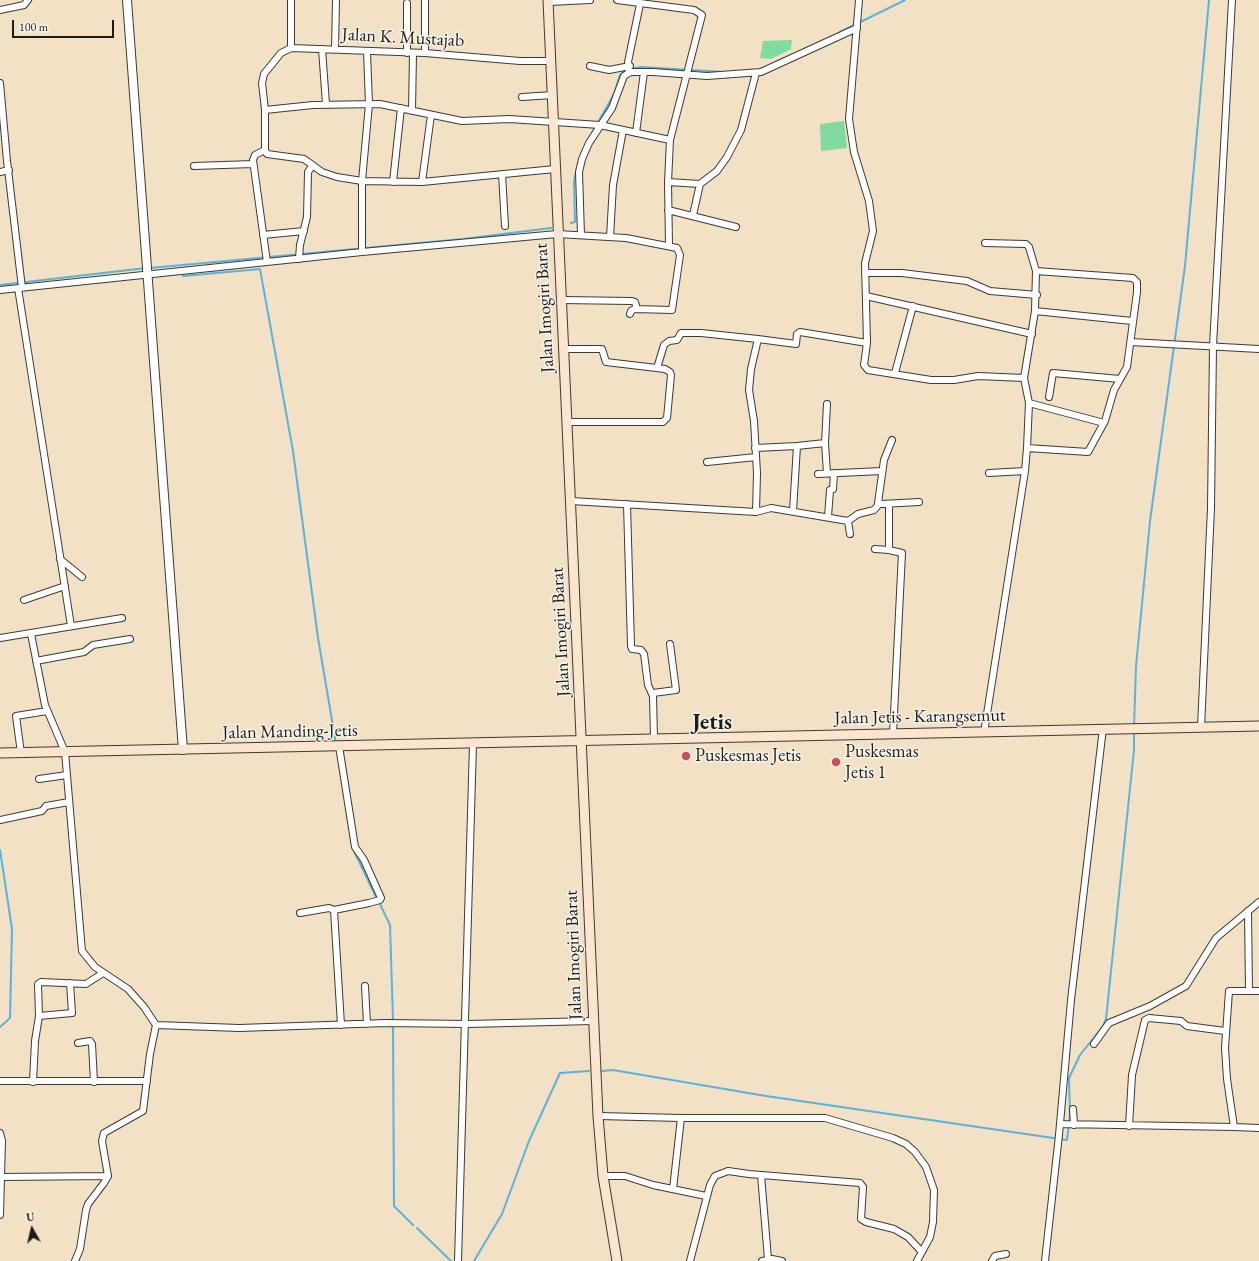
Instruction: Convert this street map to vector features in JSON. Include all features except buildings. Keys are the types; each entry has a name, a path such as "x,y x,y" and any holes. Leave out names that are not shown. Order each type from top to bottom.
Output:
{"main road":[{"name":"Jalan Imogiri Barat","path":"548,1 552,61 557,234 571,501 598,1116 603,1176 617,1261"},
{"name":"Jalan Jetis - Karangsemut","path":"582,740 984,732 1134,727 1259,726"},
{"name":"Jalan Manding-Jetis","path":"0,753 473,744 582,740"}],"street":[{"path":"0,10 24,5 28,0"},
{"path":"127,0 183,750"},
{"path":"291,0 292,48 281,53 264,74 262,83 265,150 269,155 304,159 312,166 337,178 362,181 422,182 555,169"},
{"path":"336,0 336,50"},
{"path":"425,0 425,53"},
{"path":"548,1 590,0"},
{"path":"618,0 694,10 702,15 670,140 668,182 669,245"},
{"path":"859,0 849,119 854,152 862,172 871,213 873,231 866,259 865,273 867,343 864,365 866,368 931,380 954,380 978,376 1024,378"},
{"path":"1201,727 1211,508 1213,346 1232,0"},
{"path":"407,3 412,111"},
{"path":"581,235 580,165 597,125 612,108 621,80 629,70 628,62 640,4"},
{"path":"590,66 609,70 687,74 756,73 775,66 857,25"},
{"name":"Jalan K. Mustajab","path":"292,48 425,53 520,61 552,61"},
{"path":"322,49 326,104"},
{"path":"362,250 362,181 369,104 367,52"},
{"path":"636,133 644,72"},
{"path":"692,215 700,184 717,171 727,157 741,130 756,73"},
{"path":"0,85 21,285 70,626"},
{"path":"522,97 553,96"},
{"path":"264,110 326,104 369,104 401,108 462,121 509,119 597,125 670,140"},
{"path":"393,182 401,108"},
{"path":"422,182 431,115"},
{"path":"610,237 613,185 623,130"},
{"path":"265,150 254,156 253,164 267,258"},
{"path":"194,166 253,164"},
{"path":"299,255 308,204 308,172 312,166"},
{"path":"0,172 9,170"},
{"path":"502,174 505,226"},
{"path":"668,182 700,184"},
{"path":"668,210 692,215 736,228"},
{"path":"263,235 304,231"},
{"path":"0,290 21,285 148,274 267,258 557,234 610,237 669,245 677,248 680,254 672,310 632,309 630,314"},
{"path":"984,732 1025,471 1029,403 1024,378 1037,295 1036,271 1030,247 1026,244 985,243"},
{"path":"1027,448 1088,452 1104,423 1114,390 1127,367 1131,342 1132,320 1137,292 1137,282 1133,278 1036,271"},
{"path":"865,273 902,273 952,279 974,283 980,288 990,291 1037,295"},
{"path":"866,296 1032,334"},
{"path":"561,300 632,301 636,302 637,309"},
{"path":"895,373 914,306"},
{"path":"1035,311 1132,320"},
{"path":"658,368 664,345 669,341 677,340 681,333 701,333 796,344 797,334 800,332 867,343"},
{"path":"756,512 756,457 750,390 751,369 758,340"},
{"path":"1131,342 1259,349"},
{"path":"563,349 602,349 605,352 605,361 607,363 658,368 665,369 670,372 670,396 665,420 663,422 567,422"},
{"path":"1049,397 1051,374 1053,373 1120,379"},
{"path":"1029,403 1104,423"},
{"path":"827,404 825,443 827,474"},
{"path":"571,501 756,512 771,508 848,521 858,514 874,510 879,504 882,471 892,440"},
{"path":"755,448 825,443"},
{"path":"792,511 797,446"},
{"path":"707,462 756,457"},
{"path":"818,474 882,471"},
{"path":"989,473 1025,471"},
{"path":"828,517 834,473"},
{"path":"879,504 919,502"},
{"path":"627,504 630,646 632,649 643,651 648,685 653,693 654,738"},
{"path":"889,504 889,550"},
{"path":"848,521 850,534"},
{"path":"875,549 899,551 902,555 893,734"},
{"path":"60,559 82,577"},
{"path":"24,600 65,586"},
{"path":"0,638 122,618"},
{"path":"31,634 47,711 65,752 81,948 100,976 128,989 144,1007 156,1025 150,1054 143,1111 104,1133 102,1141 108,1176 104,1184 88,1204 80,1249 75,1261"},
{"path":"36,661 84,652 93,645 130,639"},
{"path":"653,693 676,690 670,644"},
{"path":"21,753 16,717 20,714 47,711"},
{"path":"1068,1124 1071,1000 1103,728"},
{"path":"458,1261 473,744"},
{"path":"300,913 329,908 334,910 369,903 380,900 381,898 364,860 355,847 338,746"},
{"path":"39,779 67,775"},
{"path":"0,820 42,811 46,806 70,802"},
{"path":"1094,1044 1109,1023 1150,1006 1186,986 1216,938 1259,902"},
{"path":"334,910 341,1025"},
{"path":"1248,911 1249,991"},
{"path":"33,1082 35,1041 39,1016 39,983 86,984 100,976"},
{"path":"39,1016 72,1013 70,983"},
{"path":"366,986 367,1024"},
{"path":"1234,1127 1226,1070 1225,1031 1229,991 1259,991"},
{"path":"1128,1126 1132,1075 1145,1020 1150,1018 1182,1021 1187,1026 1225,1031"},
{"path":"156,1025 239,1028 367,1024 464,1024 593,1021"},
{"path":"78,1043 90,1041 92,1044 94,1082"},
{"path":"0,1081 147,1081"},
{"path":"1045,1261 1059,1138 1068,1124 1073,1109"},
{"path":"598,1116 681,1118 825,1118 893,1138 906,1144 915,1152 926,1167 934,1190 933,1222 930,1237 921,1251 917,1261"},
{"path":"673,1188 681,1118"},
{"path":"1068,1124 1259,1128"},
{"path":"0,1133 2,1142 0,1215"},
{"path":"690,1261 706,1196 715,1176 721,1172 728,1171 860,1183 863,1187 861,1219 866,1222 894,1229 908,1237 921,1251"},
{"path":"761,1175 765,1260 782,1261"},
{"path":"1,1180 108,1176"},
{"path":"603,1176 625,1176 653,1185 706,1196"},
{"path":"992,1261 995,1256 1006,1254"}],"green space":[{"path":"792,40 791,49 771,59 760,58 763,41"},
{"path":"844,121 847,148 821,151 820,124"}],"waterway":[{"path":"840,32 905,0"},
{"path":"1134,727 1136,666 1150,521 1185,266 1209,0"},
{"path":"592,133 614,94 620,75 626,70 641,67 724,72"},
{"path":"571,223 575,222 574,181 576,172"},
{"path":"150,268 463,239 551,228"},
{"path":"0,285 146,268"},
{"path":"183,276 260,269 293,451 318,638 336,744"},
{"path":"602,1071 613,1070 766,1096 1067,1140 1070,1115 1069,1078 1080,1055 1103,1026 1106,1019 1134,750 1134,731"},
{"path":"352,847 377,899"},
{"path":"0,850 12,929 10,1018 0,1027"},
{"path":"379,902 390,925 393,1020"},
{"path":"393,1025 394,1206 413,1225"},
{"path":"474,1261 502,1214 529,1141 560,1073 589,1071"},
{"path":"417,1228 451,1261"}],"place":[{"name":"Puskesmas Jetis","path":"686,756"},
{"name":"Puskesmas Jetis 1","path":"836,762"}],"district":[{"name":"Jetis","path":"712,723"}]}
